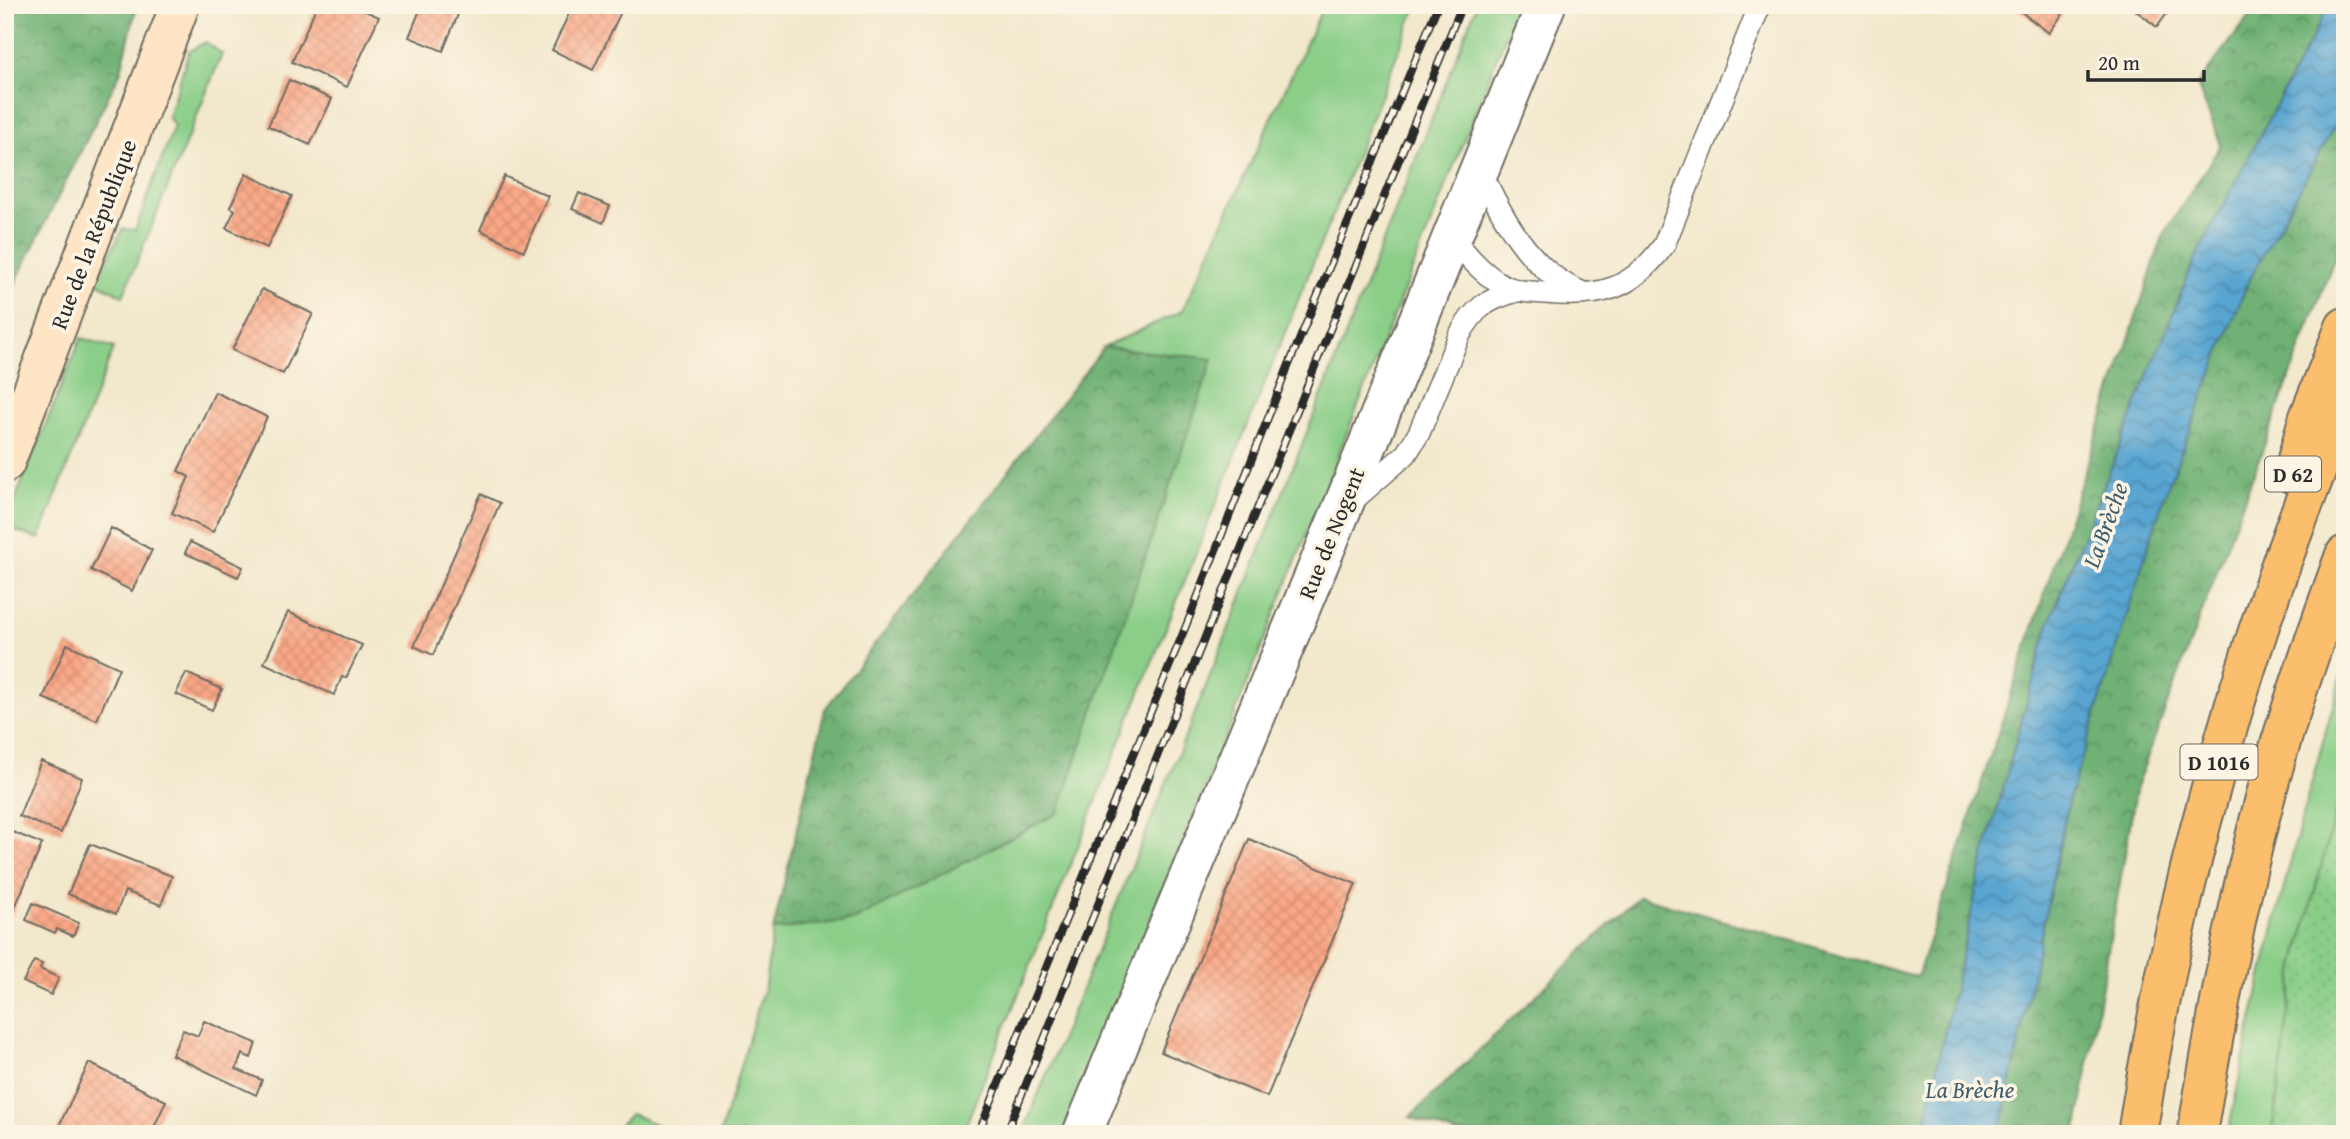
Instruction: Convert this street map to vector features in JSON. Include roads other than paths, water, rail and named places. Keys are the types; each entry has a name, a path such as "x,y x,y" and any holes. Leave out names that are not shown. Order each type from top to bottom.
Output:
{"highway":[{"name":"D 62","path":"2260,626 2290,483 2309,417 2345,327"},
{"name":"D 1016","path":"2137,1134 2171,955 2219,762 2260,626 2345,402"},
{"name":"D 1016","path":"2197,1134 2239,903 2251,853 2291,710 2345,555"}],"main road":[{"name":"Rue de la République","path":"5,463 180,5"}],"street":[{"name":"Rue de Nogent","path":"1082,1134 1341,510 1546,5"}],"lane":[{"path":"1341,510 1393,468 1406,454 1419,433 1467,321 1491,298 1517,291 1590,295 1624,284 1651,264 1664,245 1760,5"},
{"path":"1480,169 1509,225 1538,263 1554,278 1590,295"},
{"path":"1452,237 1489,275 1517,291"}],"water":[{"name":"La Brèche","path":"2329,5 2345,5 2345,107 2247,284 2164,496 2069,799 2000,1134 1925,1134 1927,1112 1982,864 2049,623 2194,261"}],"railway":[{"path":"978,1134 1190,616 1288,367 1438,5"},
{"path":"1006,1134 1462,5"}]}
